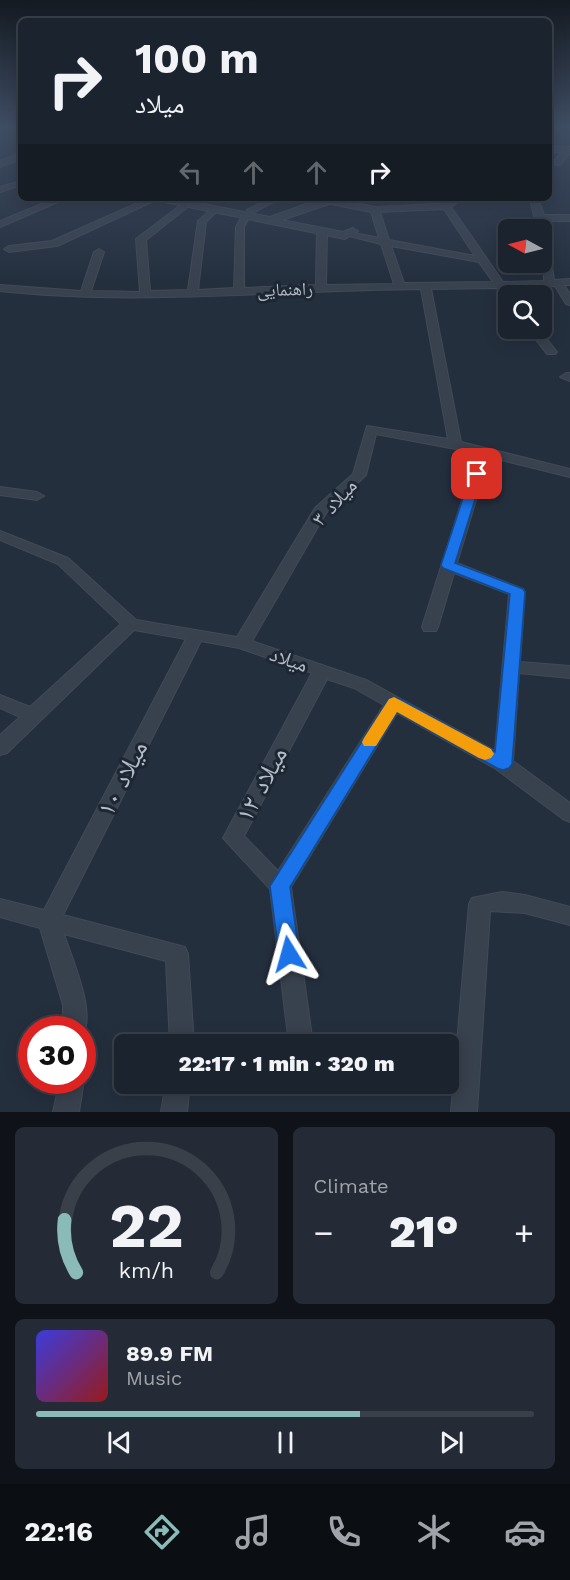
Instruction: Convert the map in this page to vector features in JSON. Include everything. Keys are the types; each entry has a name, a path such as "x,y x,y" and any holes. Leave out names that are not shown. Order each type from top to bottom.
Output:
{"street":[{"path":"0,190 18,184"},
{"path":"0,224 56,201"},
{"path":"9,249 54,244 151,201"},
{"path":"190,201 214,210 282,216 353,231 350,235"},
{"path":"145,294 141,239 190,201 248,213 270,221 483,260"},
{"path":"239,291 240,227 248,213 271,201"},
{"path":"270,221 329,201 375,210 446,206 454,201"},
{"path":"438,201 446,206 499,285"},
{"path":"535,201 554,283 570,302"},
{"path":"193,291 202,221 214,210"},
{"path":"375,210 400,287"},
{"path":"540,218 570,218"},
{"path":"321,288 322,231"},
{"path":"85,294 99,252"},
{"name":"راهنمایی","path":"518,285 570,282"},
{"path":"425,286 455,444 570,473"},
{"name":"راهنمایی","path":"0,288 85,294 145,294 321,288 498,286"},
{"path":"541,339 551,352"},
{"name":"میلاد ۳","path":"242,643 320,512 359,475 371,429 455,444"},
{"path":"430,627 484,452"},
{"path":"0,491 38,496"},
{"path":"0,748 131,624 63,561 2,537"},
{"path":"448,565 518,592 503,764"},
{"name":"میلاد","path":"131,624 242,643 360,684 503,764 570,814"},
{"name":"میلاد ۱۰","path":"49,921 196,635"},
{"path":"511,667 570,672"},
{"name":"میلاد ۱۲","path":"280,886 233,838 322,671"},
{"path":"0,701 33,715"},
{"path":"300,1034 280,886 394,703"},
{"path":"464,1112 480,904 492,900 506,901 570,916"},
{"path":"0,908 177,954 181,1034"},
{"path":"49,921 75,1005 75,1016"},
{"path":"66,1112 69,1094"},
{"path":"174,1112 176,1094"}],"slow traffic":[{"path":"370,742 394,703 485,754"}],"route":[{"path":"289,954 280,886 394,703 503,764 518,592 448,565 477,474"}]}
